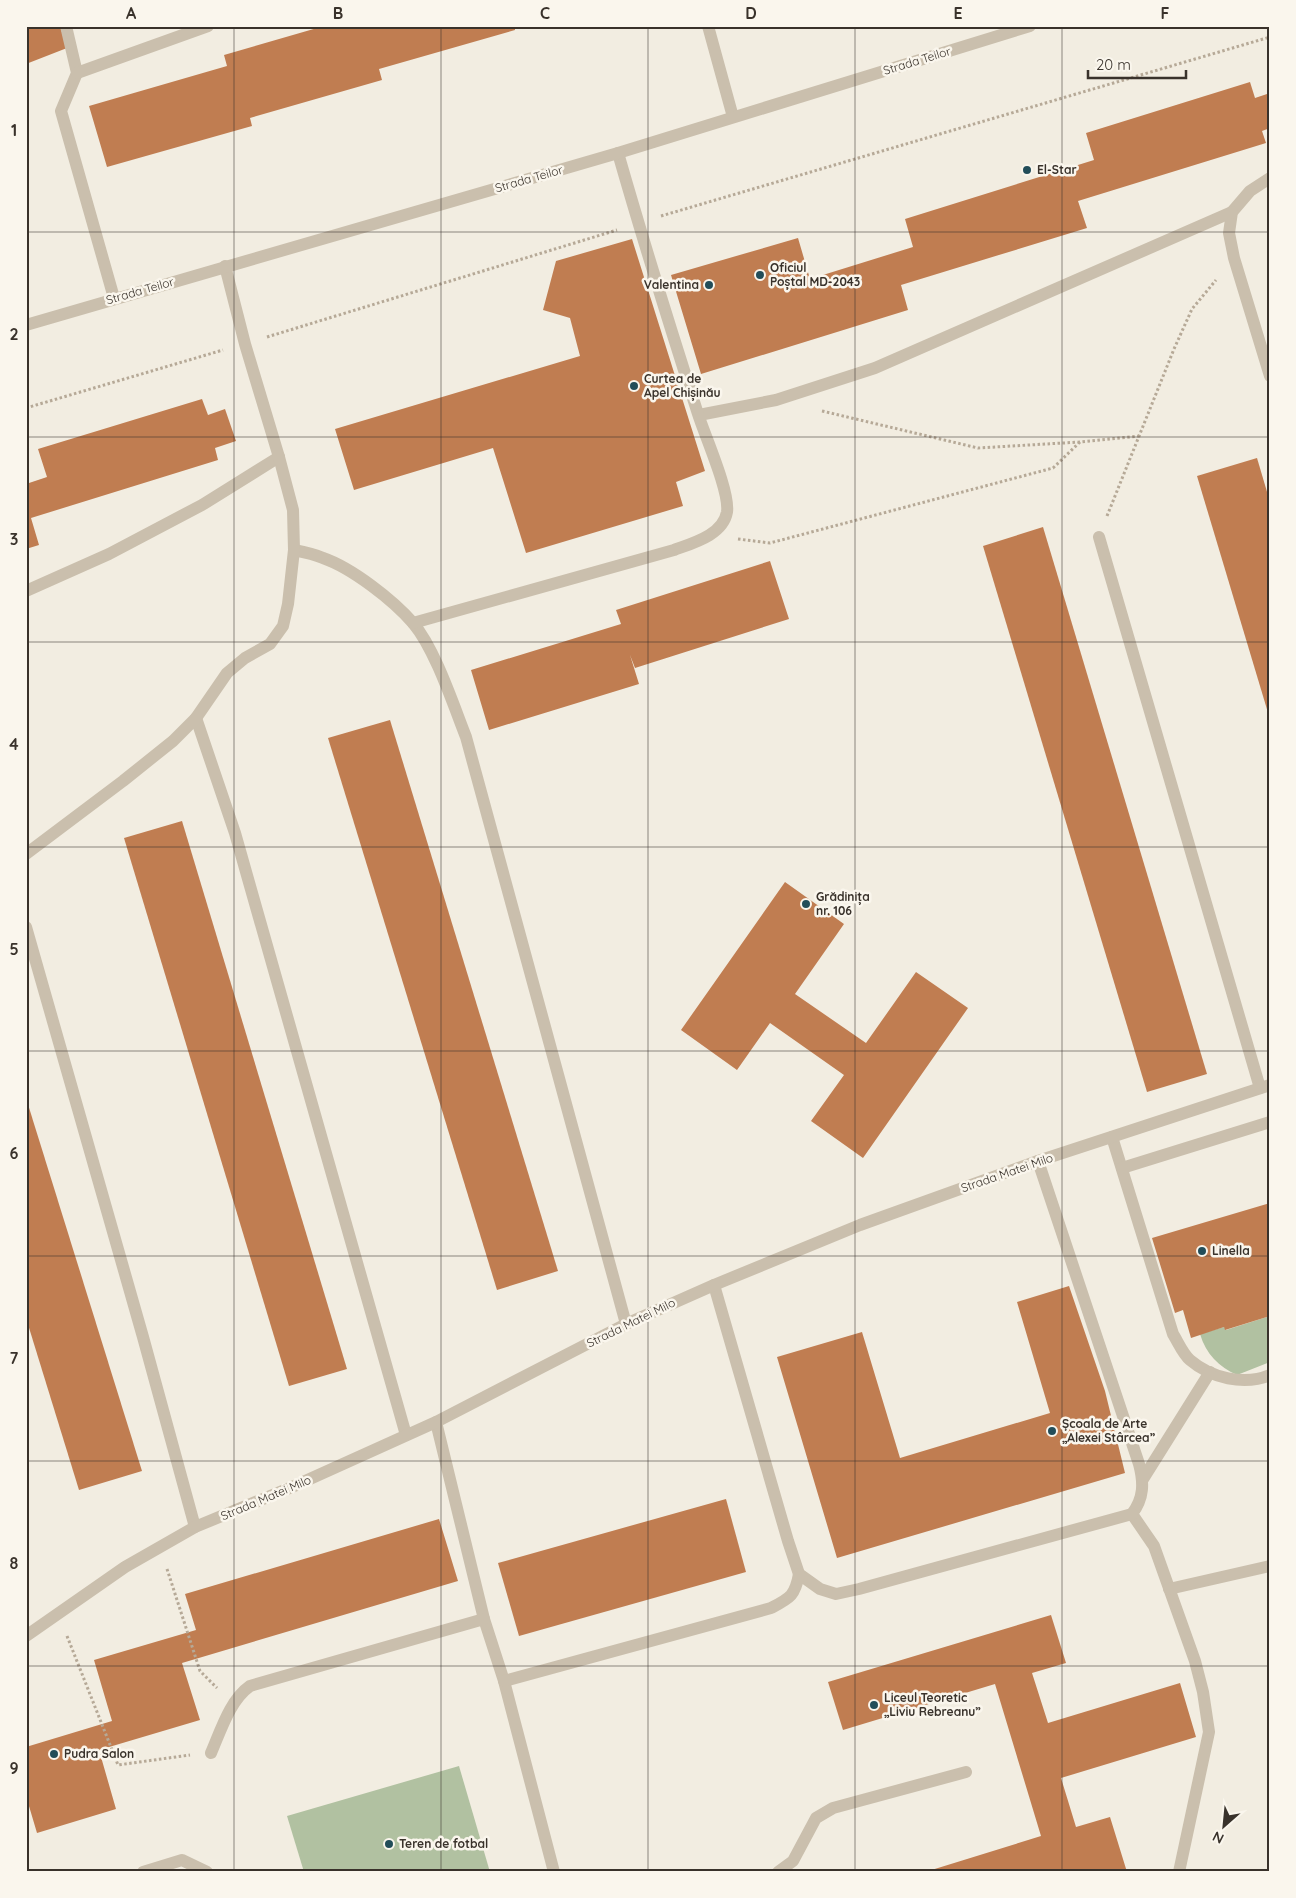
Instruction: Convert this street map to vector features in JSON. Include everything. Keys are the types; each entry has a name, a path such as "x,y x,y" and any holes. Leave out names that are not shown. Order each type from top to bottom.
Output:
{"street":[{"path":"66,26 76,73 61,111 114,298"},
{"path":"76,73 208,26"},
{"path":"708,26 733,117"},
{"name":"Strada Teilor","path":"26,325 618,153 1030,26"},
{"path":"414,624 674,550 709,535 721,525 727,512 725,493 699,416 618,153"},
{"path":"699,416 776,400 875,368 1232,212 1250,191 1270,178"},
{"path":"1232,212 1229,233 1234,258 1270,376"},
{"path":"26,854 173,741 196,718 227,672 245,658 270,644 283,626 288,604 294,550 293,510 245,344 225,266"},
{"path":"26,591 109,554 202,505 279,457"},
{"path":"1099,537 1265,1087"},
{"path":"294,550 325,558 382,593 414,624 429,649 466,737 626,1324"},
{"path":"196,718 235,834 406,1435"},
{"path":"26,927 195,1527"},
{"name":"Strada Matei Milo","path":"26,1636 125,1567 195,1527 292,1487 436,1422 626,1324 714,1285 860,1225 1038,1161 1265,1087"},
{"path":"1122,1168 1270,1122"},
{"path":"1112,1137 1173,1334 1189,1359 1210,1372 1233,1379 1257,1380 1270,1376"},
{"path":"1038,1161 1143,1479"},
{"path":"504,1681 771,1608 791,1598 797,1588 800,1574 771,1487 714,1285"},
{"path":"800,1574 820,1589 836,1594 869,1587 1132,1514 1139,1504 1143,1479 1210,1372"},
{"path":"436,1422 484,1618 504,1681 554,1872"},
{"path":"1132,1514 1154,1546 1197,1669 1203,1692 1209,1732 1179,1872"},
{"path":"1169,1589 1270,1566"},
{"path":"211,1753 233,1704 241,1692 250,1686 484,1618"},
{"path":"778,1872 793,1861 816,1818 833,1808 966,1772"},
{"path":"144,1872 182,1860 206,1872"}],"path":[{"path":"1099,537 1192,309 1234,258"},
{"path":"814,409 978,448 1080,442 1139,436"},
{"path":"709,535 770,543 1053,468 1080,442"},
{"path":"160,1547 200,1671 233,1704"},
{"path":"57,1613 118,1765 211,1753"}],"green space":[{"path":"1270,1316 1270,1362 1237,1375 1224,1368 1214,1359 1206,1348 1200,1334 1224,1327 1226,1330"},
{"name":"Teren de fotbal","path":"459,1766 490,1872 304,1872 287,1816"}],"building":[{"path":"26,26 60,26 67,48 26,64"},
{"path":"324,26 515,26 515,30 379,69 382,80 250,118 252,126 107,167 89,106 227,66 224,55"},
{"path":"1250,82 1255,98 1270,93 1270,128 1262,131 1266,143 1078,201 1087,228 901,285 908,310 701,374 671,275 798,238 810,279 913,247 905,219 1094,160 1086,133"},
{"name":"Curtea de Apel Chișinău","path":"632,239 705,471 676,482 683,506 526,553 493,448 354,490 335,429 580,356 570,318 543,310 556,261"},
{"path":"202,399 208,415 225,409 236,441 215,448 218,460 31,518 39,545 26,549 26,484 47,477 38,449"},
{"path":"1257,458 1270,502 1269,716 1197,476"},
{"path":"1043,527 1207,1074 1147,1092 983,546"},
{"path":"770,561 789,619 635,668 630,655 639,684 489,730 471,670 621,624 616,610"},
{"path":"390,720 558,1271 497,1290 328,738"},
{"path":"182,821 347,1369 289,1386 124,838"},
{"path":"785,882 844,924 795,994 866,1043 916,972 968,1008 863,1158 811,1121 844,1075 770,1023 737,1070 681,1030"},
{"path":"26,1098 142,1471 79,1490 26,1318"},
{"path":"1270,1203 1270,1316 1225,1330 1224,1327 1191,1338 1183,1310 1175,1313 1152,1238"},
{"name":"Școala de Arte „Alexei Stârcea”","path":"1069,1286 1105,1391 1125,1473 837,1558 777,1357 862,1332 900,1458 1050,1413 1017,1302"},
{"path":"726,1499 746,1572 519,1636 498,1563"},
{"path":"439,1519 458,1581 182,1663 200,1720 99,1750 116,1809 37,1833 26,1796 26,1747 112,1721 94,1660 196,1630 185,1594"},
{"path":"1051,1615 1066,1663 1032,1673 1048,1723 1180,1683 1196,1737 1061,1778 1076,1827 1110,1817 1127,1872 925,1872 1041,1836 995,1684 843,1730 828,1682"}],"place":[{"name":"El-Star","path":"1027,170"},
{"name":"Oficiul Poștal MD-2043","path":"760,275"},
{"name":"Valentina","path":"709,285"},
{"name":"Curtea de Apel Chișinău","path":"634,386"},
{"name":"Grădinița nr. 106","path":"806,904"},
{"name":"Linella","path":"1202,1251"},
{"name":"Școala de Arte „Alexei Stârcea”","path":"1052,1431"},
{"name":"Liceul Teoretic „Liviu Rebreanu”","path":"874,1705"},
{"name":"Pudra Salon","path":"54,1754"},
{"name":"Teren de fotbal","path":"389,1844"}]}
